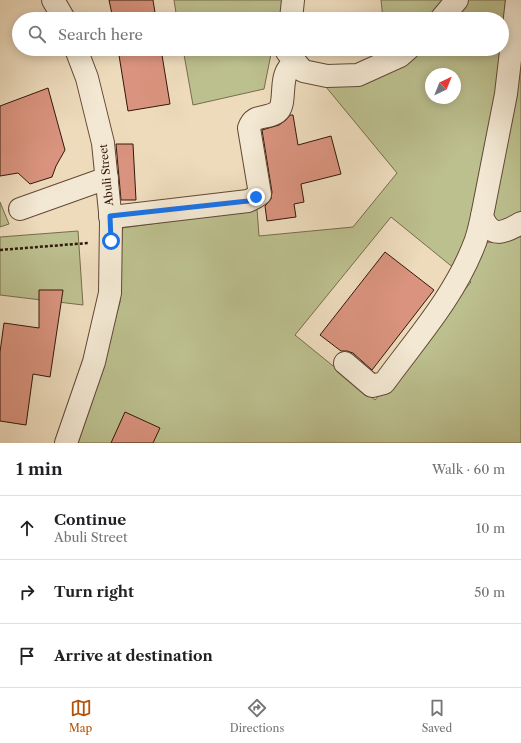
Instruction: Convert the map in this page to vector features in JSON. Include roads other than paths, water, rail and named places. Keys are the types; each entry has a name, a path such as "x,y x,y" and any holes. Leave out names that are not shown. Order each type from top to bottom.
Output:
{"street":[{"path":"53,0 60,12"},
{"path":"291,12 292,0"},
{"path":"446,12 457,0"},
{"path":"345,363 372,386 384,383 450,295 464,268 475,244 482,216 506,94 518,0"},
{"name":"Abuli Street","path":"66,443 94,362 110,293 110,216 102,136 87,78 79,56"},
{"path":"292,56 303,70 327,76 358,75 400,56"},
{"path":"110,216 248,201 260,194 249,128 254,119 270,115 280,108 283,80 292,56"},
{"path":"20,209 107,178"},
{"path":"482,216 485,225 491,230 500,233 521,223"}]}
